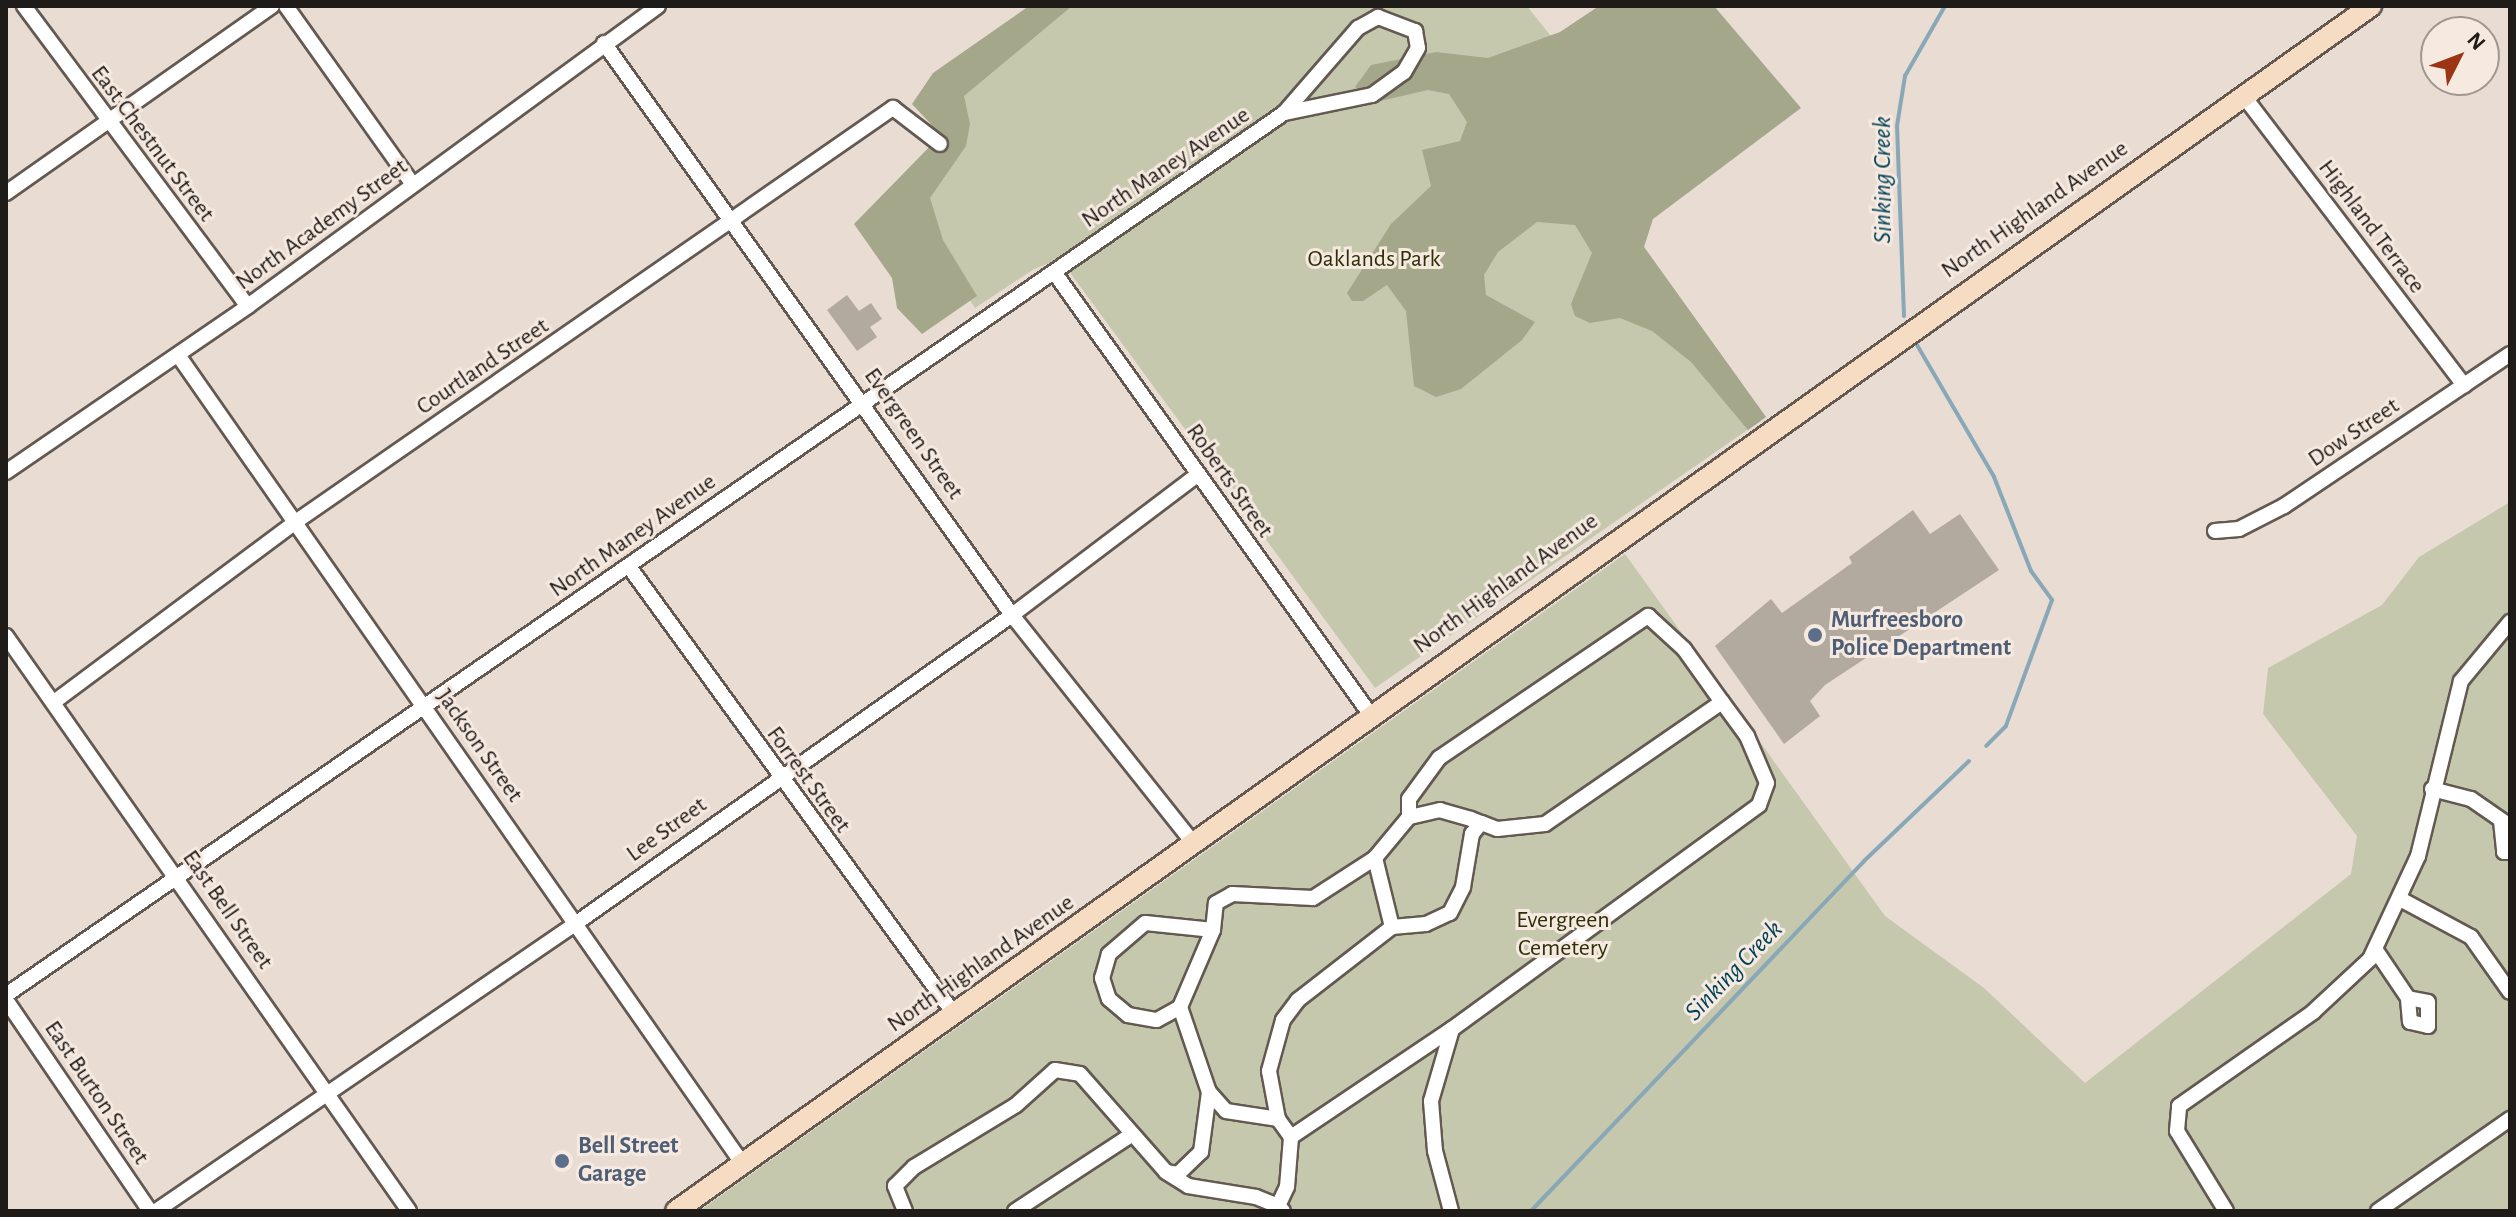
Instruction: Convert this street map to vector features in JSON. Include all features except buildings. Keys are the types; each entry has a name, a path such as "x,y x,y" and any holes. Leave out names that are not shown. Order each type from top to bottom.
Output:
{"street":[{"name":"East Chestnut Street","path":"24,6 108,124 248,306"},
{"path":"6,193 272,6"},
{"path":"286,6 413,185"},
{"name":"North Academy Street","path":"6,472 248,306 658,6"},
{"name":"North Highland Avenue","path":"676,1211 1194,844 1370,714 2371,6"},
{"path":"1390,17 1415,31 1418,42 1412,62 1382,91 1284,113 1364,23 1390,17"},
{"name":"Evergreen Street","path":"604,43 863,400 1012,615 1194,844"},
{"name":"Highland Terrace","path":"2243,95 2464,385"},
{"name":"Courtland Street","path":"54,702 294,523 728,218 893,108 940,144"},
{"name":"North Maney Avenue","path":"6,998 423,704 630,568 863,400 1284,113"},
{"name":"Roberts Street","path":"1054,272 1370,714"},
{"name":"Dow Street","path":"2215,531 2239,529 2284,506 2510,354"},
{"name":"Jackson Street","path":"178,355 742,1163"},
{"name":"Lee Street","path":"156,1211 575,924 778,776 1012,615 1197,475"},
{"name":"Forrest Street","path":"630,568 778,776 955,1015"},
{"path":"1291,1137 1452,1029 1759,805 1767,783 1759,759 1722,702 1669,632 1648,616 1439,758 1409,799 1409,817"},
{"path":"2206,1211 2223,1206 2177,1131 2179,1106 2313,1012 2375,949 2402,900 2461,681 2508,628"},
{"name":"East Bell Street","path":"6,636 409,1211"},
{"path":"1213,930 1145,923 1109,954 1102,978 1109,999 1128,1015 1157,1020 1180,1007 1213,930 1216,903 1232,894 1313,898 1375,858 1409,817 1440,810 1497,829 1545,824 1722,702"},
{"path":"2432,789 2471,799 2505,824 2504,852 2510,852"},
{"path":"905,1211 895,1186 914,1167 1016,1105 1055,1070 1080,1074 1166,1172 1188,1186 1279,1209 1287,1187 1291,1137 1278,1119 1269,1071 1283,1020 1298,1000 1392,927 1426,924 1450,913 1463,887 1472,834 1481,823"},
{"path":"1375,858 1392,927"},
{"path":"2402,900 2471,937 2510,992"},
{"path":"2375,949 2408,998"},
{"name":"East Burton Street","path":"6,998 150,1211"},
{"path":"1166,1172 1178,1174 1201,1152 1210,1121 1209,1092 1180,1007"},
{"path":"1451,1211 1435,1151 1431,1101 1452,1029"},
{"path":"1209,1092 1226,1111 1278,1119"},
{"path":"1210,1121 1226,1111"},
{"path":"2378,1211 2510,1119"},
{"path":"1015,1211 1131,1135"}],"green space":[{"path":"1029,6 1072,6 964,96 970,124 966,146 930,198 943,240 977,296 922,334 897,308 892,278 854,224 941,135 912,104 933,73"},
{"name":"Oaklands Park","path":"1063,6 1527,6 1550,35 1644,247 1766,417 1375,688 1060,259 1034,269 975,308 900,195 941,135 916,106"},
{"path":"1599,6 1714,6 1801,108 1653,219 1644,247 1766,417 1748,430 1691,362 1652,331 1620,318 1590,323 1575,316 1571,304 1592,253 1575,225 1537,222 1498,252 1484,275 1486,295 1535,322 1522,340 1461,389 1436,397 1414,386 1406,311 1387,285 1363,301 1352,301 1347,293 1391,224 1431,186 1422,150 1460,141 1467,122 1449,94 1428,90 1376,102 1355,87 1371,65 1436,52 1488,58 1560,32"},
{"name":"Evergreen Cemetery","path":"2510,502 2510,1211 699,1211 1625,554 1885,916 1984,988 2085,1083 2351,874 2357,836 2263,714 2268,668 2382,605 2419,557"}],"waterway":[{"name":"Sinking Creek","path":"1904,316 1897,126 1905,76 1945,6"},
{"name":"Sinking Creek","path":"1917,345 1994,477 2031,571 2052,600 2006,726 1986,746"},
{"name":"Sinking Creek","path":"1531,1211 1864,861 1969,761"}],"place":[{"name":"Murfreesboro Police Department","path":"1815,635"},
{"name":"Bell Street Garage","path":"562,1161"}]}
